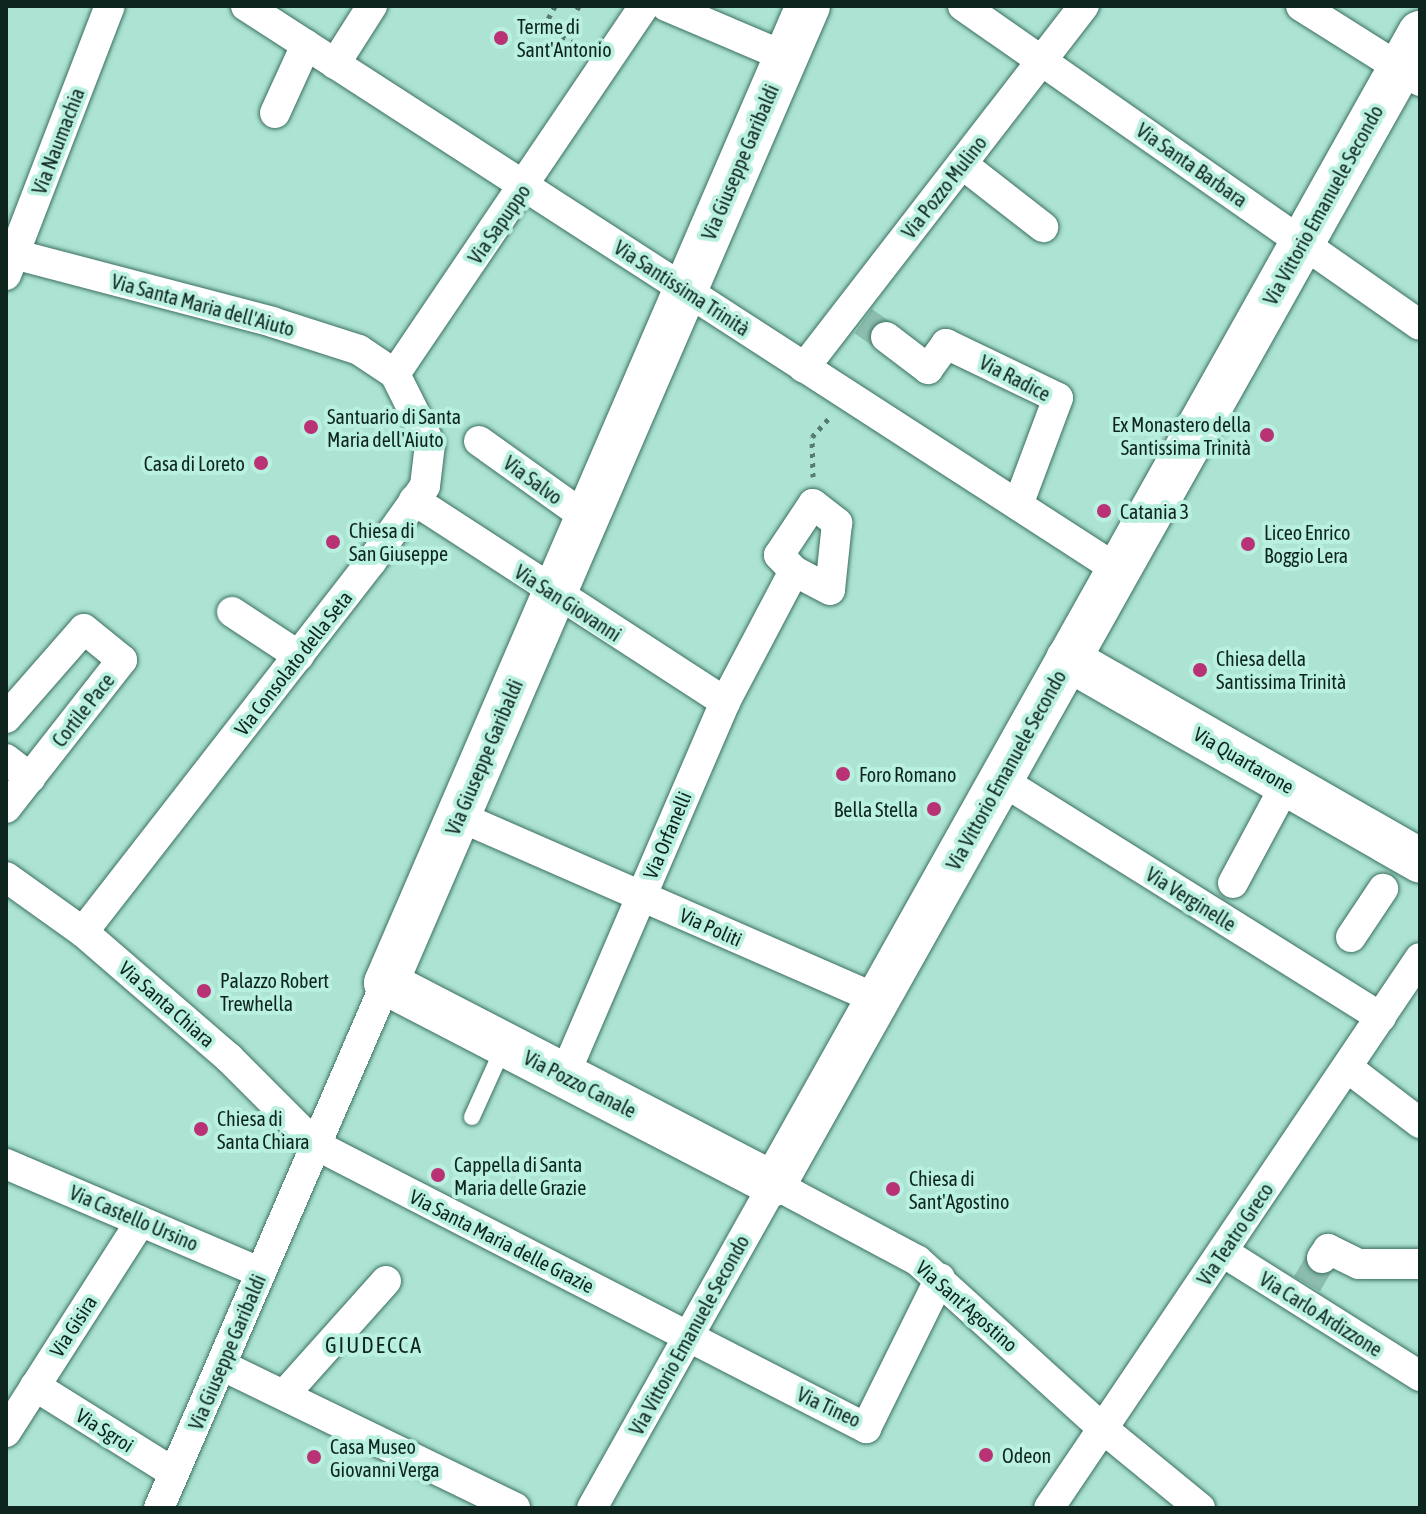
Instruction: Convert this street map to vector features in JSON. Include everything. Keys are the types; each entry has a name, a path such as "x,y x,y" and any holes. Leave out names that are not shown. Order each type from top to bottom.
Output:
{"main road":[{"name":"Via Giuseppe Garibaldi","path":"386,983 808,6"},
{"name":"Via Vittorio Emanuele Secondo","path":"774,1184 1302,242 1413,61"},
{"name":"Via Quartarone","path":"1068,659 1420,861"},
{"name":"Via Pozzo Canale","path":"386,983 774,1184"}],"street":[{"name":"Via Naumachia","path":"9,261 110,6"},
{"name":"Via Santissima Trinità","path":"246,6 1118,570"},
{"path":"335,64 372,6"},
{"name":"Via Sapuppo","path":"395,374 606,68 644,6"},
{"path":"666,6 786,57"},
{"name":"Via Santa Barbara","path":"963,6 1420,325"},
{"name":"Via Pozzo Mulino","path":"804,368 866,323 962,164 1084,6"},
{"path":"1301,6 1413,61"},
{"path":"275,113 306,45"},
{"path":"962,164 1043,227"},
{"name":"Via Santa Maria dell'Aiuto","path":"9,261 272,322 359,350 395,374"},
{"name":"Via Radice","path":"866,323 928,369 946,344 1058,398 1018,505"},
{"name":"Via Consolato della Seta","path":"83,932 299,656 414,500 429,472 430,444 395,374"},
{"name":"Via Salvo","path":"479,441 587,518"},
{"name":"Via San Giovanni","path":"414,500 554,595 725,702"},
{"path":"813,504 837,523 830,590 794,571 779,555 813,504"},
{"name":"Via Orfanelli","path":"564,1076 725,702 794,571"},
{"path":"232,612 299,656"},
{"name":"Cortile Pace","path":"6,718 84,629 122,660 6,808"},
{"path":"6,759 30,778"},
{"name":"Via Verginelle","path":"1001,780 1381,1017"},
{"path":"1233,883 1286,784"},
{"name":"Via Politi","path":"458,816 877,999"},
{"name":"Via Santa Chiara","path":"6,877 83,932 229,1058 316,1145"},
{"path":"1351,937 1383,889"},
{"name":"Via Teatro Greco","path":"1049,1508 1420,958"},
{"name":"Via Giuseppe Garibaldi","path":"159,1508 386,983"},
{"path":"1348,1068 1420,1123"},
{"name":"Via Santa Maria delle Grazie","path":"316,1145 688,1337"},
{"name":"Via Castello Ursino","path":"6,1164 261,1273"},
{"name":"Via Sant'Agostino","path":"774,1184 918,1261 1101,1427 1200,1508"},
{"name":"Via Vittorio Emanuele Secondo","path":"592,1508 774,1184"},
{"name":"Via Gisira","path":"6,1432 141,1221"},
{"path":"1308,1280 1328,1249 1359,1264 1420,1264"},
{"name":"Via Carlo Ardizzone","path":"1223,1252 1308,1280 1420,1376"},
{"name":"Via Tineo","path":"688,1337 866,1428 940,1278"},
{"path":"284,1395 386,1281"},
{"path":"221,1365 515,1508"},
{"name":"Via Sgroi","path":"35,1386 174,1473"}],"lane":[{"path":"472,1117 505,1045"}],"path":[{"path":"539,36 555,6"},
{"path":"579,6 562,36 606,68"},
{"path":"812,437 813,504"}],"tunnel":[{"path":"863,321 886,337"},
{"path":"1307,1284 1322,1258"}],"place":[{"name":"Terme di Sant'Antonio","path":"501,38"},
{"name":"Santuario di Santa Maria dell'Aiuto","path":"311,427"},
{"name":"Ex Monastero della Santissima Trinità","path":"1267,435"},
{"name":"Casa di Loreto","path":"261,463"},
{"name":"Catania 3","path":"1104,511"},
{"name":"Chiesa di San Giuseppe","path":"333,542"},
{"name":"Liceo Enrico Boggio Lera","path":"1248,544"},
{"name":"Chiesa della Santissima Trinità","path":"1200,670"},
{"name":"Foro Romano","path":"843,774"},
{"name":"Bella Stella","path":"934,809"},
{"name":"Palazzo Robert Trewhella","path":"204,991"},
{"name":"Chiesa di Santa Chiara","path":"201,1129"},
{"name":"Cappella di Santa Maria delle Grazie","path":"438,1175"},
{"name":"Chiesa di Sant'Agostino","path":"893,1189"},
{"name":"Odeon","path":"986,1455"},
{"name":"Casa Museo Giovanni Verga","path":"314,1457"}],"district":[{"name":"GIUDECCA","path":"374,1346"}]}
